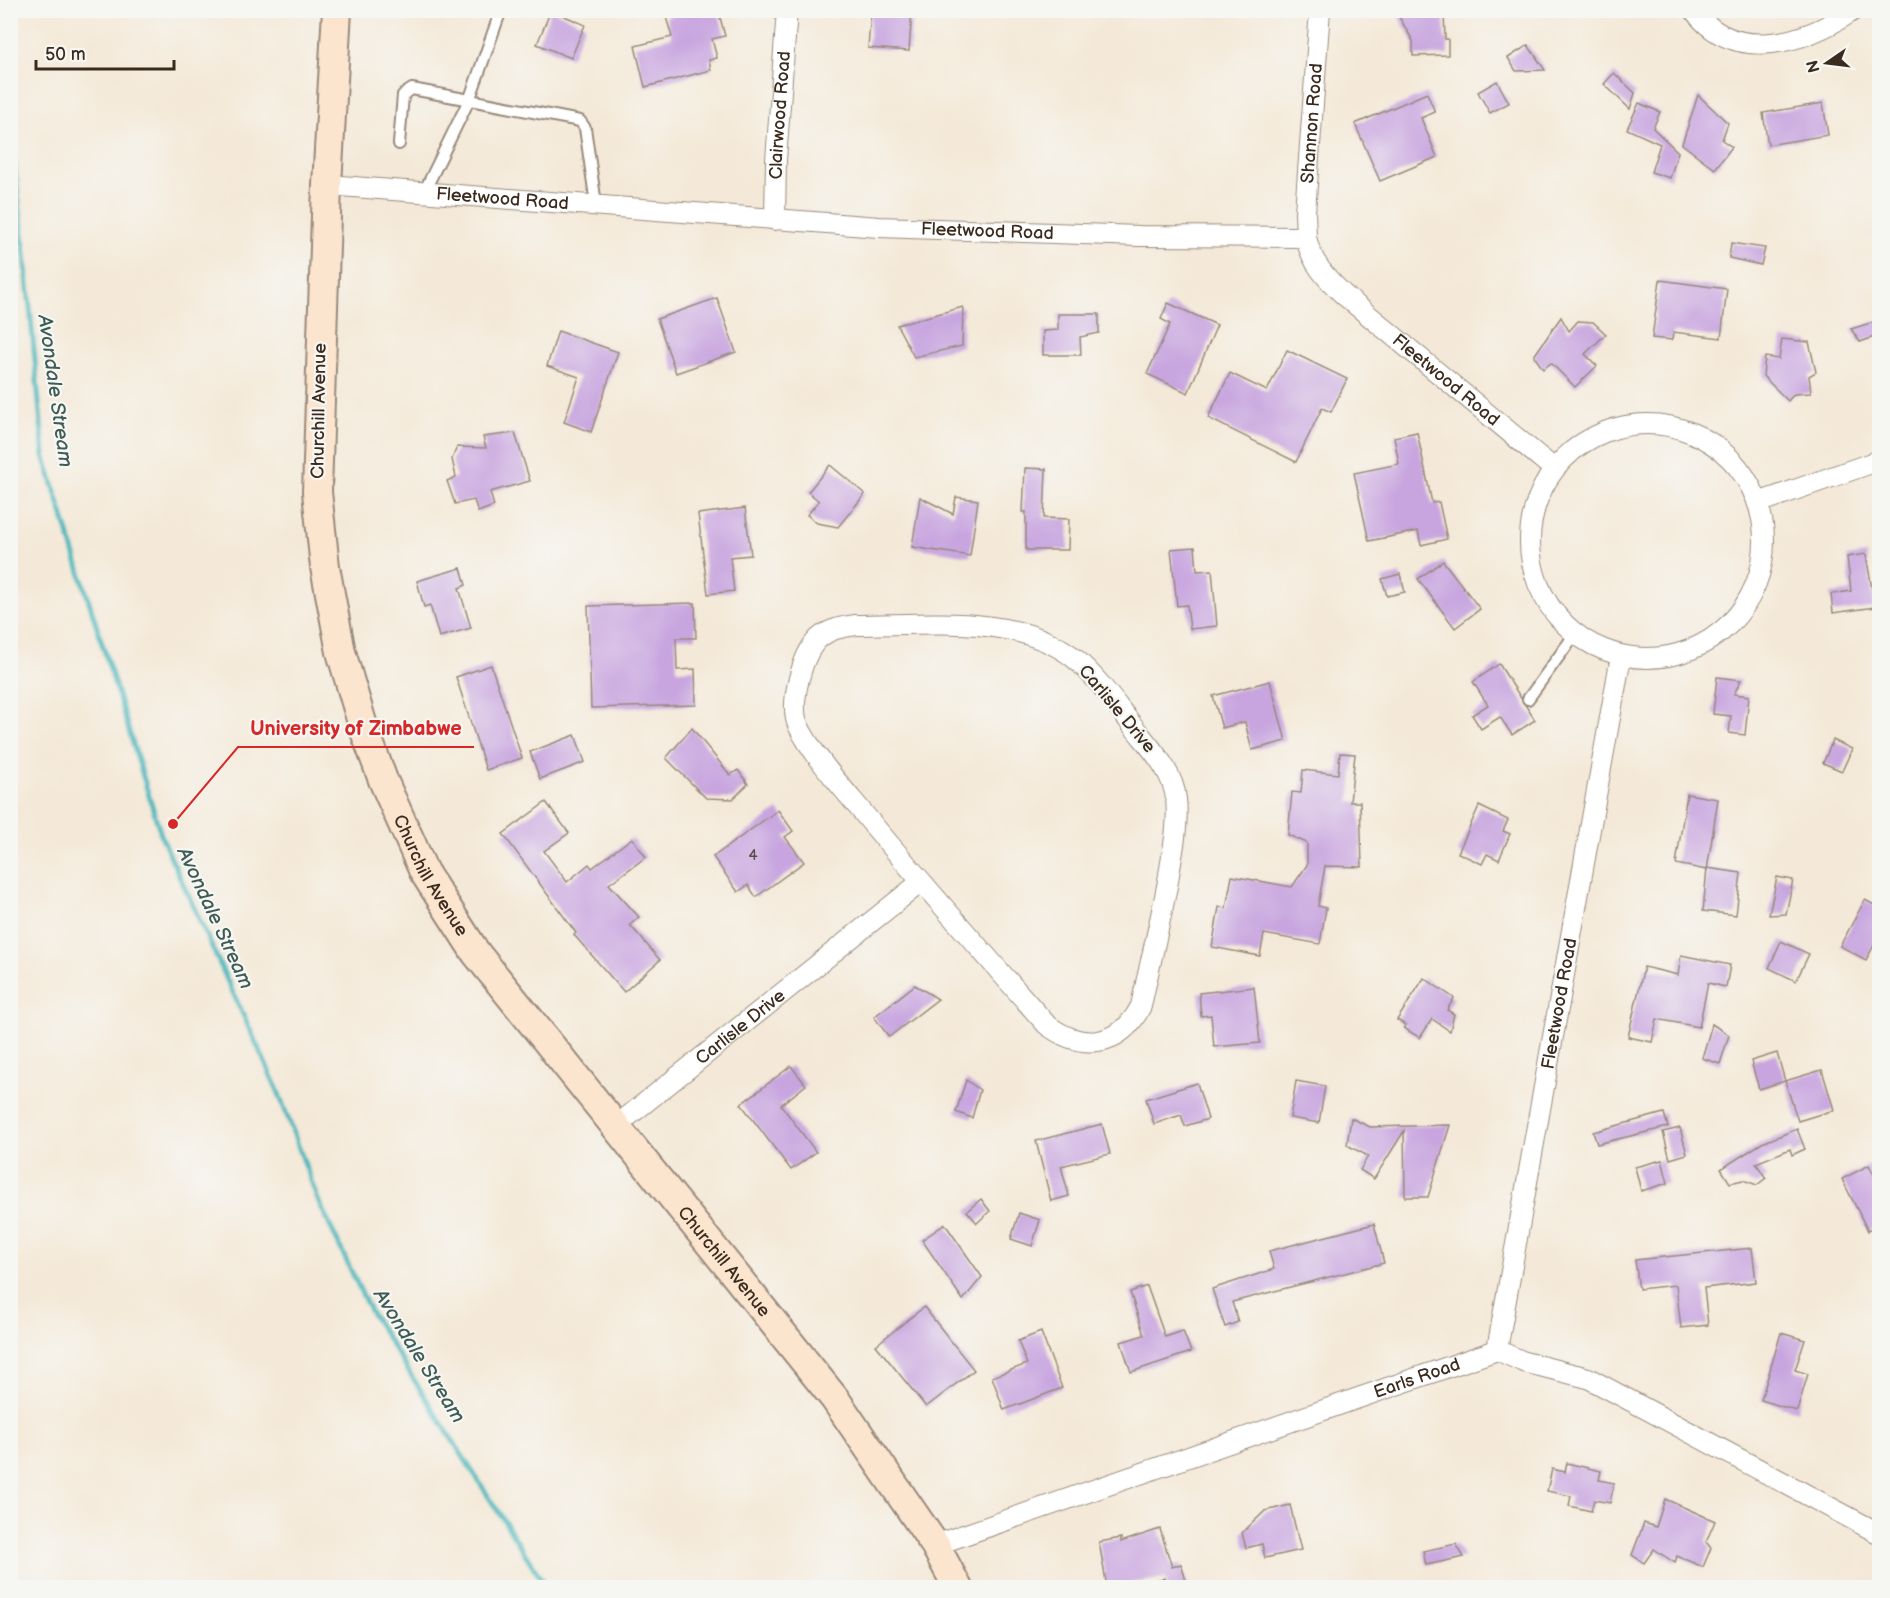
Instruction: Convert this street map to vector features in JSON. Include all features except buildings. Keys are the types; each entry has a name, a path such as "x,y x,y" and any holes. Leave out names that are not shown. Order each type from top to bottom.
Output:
{"main road":[{"name":"Churchill Avenue","path":"337,10 327,185 316,492 325,567 341,652 363,726 403,830 451,914 483,961 835,1399 935,1545 958,1587"}],"street":[{"name":"Clairwood Road","path":"775,220 776,160 787,10"},
{"name":"Shannon Road","path":"1306,237 1320,10"},
{"path":"1694,10 1717,34 1737,41 1761,44 1816,33 1854,10"},
{"name":"Fleetwood Road","path":"327,185 879,227 1116,235 1306,237 1310,255 1325,277 1344,295 1554,469"},
{"path":"1635,423 1666,424 1696,434 1723,451 1744,474 1758,503 1764,534 1762,565 1752,594 1735,620 1711,640 1683,653 1652,659 1621,656 1598,647 1575,634 1557,616 1542,594 1532,560 1530,543 1532,517 1541,492 1554,469 1576,447 1604,431 1635,423"},
{"path":"1758,503 1880,460"},
{"name":"Carlisle Drive","path":"856,625 990,627 1030,634 1052,644 1070,656 1097,680 1161,762 1172,780 1176,797 1174,847 1160,923 1141,1006 1134,1021 1121,1032 1107,1039 1077,1042 1061,1036 1046,1024 921,882 847,793 798,723 794,706 805,662 817,641 828,632 856,625"},
{"name":"Fleetwood Road","path":"1497,1350 1621,656"},
{"name":"Carlisle Drive","path":"616,1126 921,882"},
{"path":"1497,1350 1524,1362 1588,1378 1880,1534"},
{"name":"Earls Road","path":"935,1545 1497,1350"}],"lane":[{"path":"424,192 470,98 501,10"},
{"path":"399,144 404,95 412,88 580,122 585,128 596,204"},
{"path":"1528,699 1575,634"}],"waterway":[{"name":"Avondale Stream","path":"10,130 24,244 44,455 162,838 278,1091 318,1200 370,1311 547,1588"}],"place":[{"name":"University of Zimbabwe","path":"173,824"}]}
